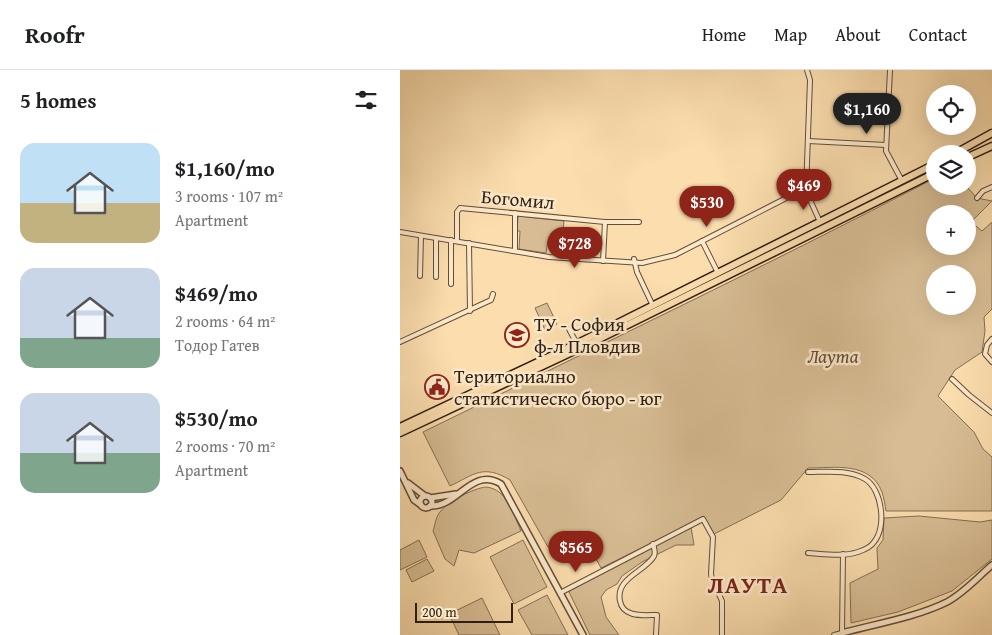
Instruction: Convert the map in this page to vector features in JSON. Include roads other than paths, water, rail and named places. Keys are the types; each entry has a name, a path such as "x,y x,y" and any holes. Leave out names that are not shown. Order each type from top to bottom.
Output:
{"main road":[{"path":"970,145 992,133"},
{"path":"976,153 992,146"},
{"path":"400,427 578,346 653,306 926,169"},
{"path":"400,433 926,177"}],"street":[{"path":"807,70 810,80 806,191 820,222"},
{"path":"890,70 886,151 902,181"},
{"path":"808,141 886,145"},
{"path":"977,198 983,191 992,187"},
{"path":"400,232 549,257 642,263 675,255 800,191 806,191"},
{"name":"Богомил","path":"457,241 457,212 460,208 605,222 639,222"},
{"path":"515,213 515,251"},
{"path":"603,261 605,222"},
{"path":"420,276 421,236"},
{"path":"436,238 436,277"},
{"path":"451,240 451,284"},
{"path":"702,241 718,273"},
{"path":"469,244 470,311"},
{"path":"634,261 637,272 653,306"},
{"path":"400,342 492,300 493,294"},
{"path":"569,329 578,346"},
{"path":"992,340 987,345 985,354 992,362"},
{"path":"952,379 969,396 992,413"},
{"path":"400,471 414,500 425,508 442,505 456,494 486,479 491,479 501,484 582,635"},
{"path":"808,472 854,474 871,483 879,496 880,527 874,543 860,552 843,554 808,553"},
{"path":"405,481 427,497 432,502 430,506"},
{"path":"421,505 421,500 427,497 456,494"},
{"path":"560,593 703,519 713,537 711,574 722,601 722,635"},
{"path":"653,544 655,551 653,557 628,578 620,590 619,597 621,606 627,612 657,615 656,635"},
{"path":"842,633 843,554"},
{"path":"834,635 902,618 947,602 992,565"}],"place":[{"name":"ТУ - София ф-л Пловдив","path":"517,335"},
{"name":"Териториално статистическо бюро - юг","path":"437,387"}],"district":[{"name":"ЛАУТА","path":"748,584"}],"park label":[{"name":"Лаута","path":"833,356"}]}
